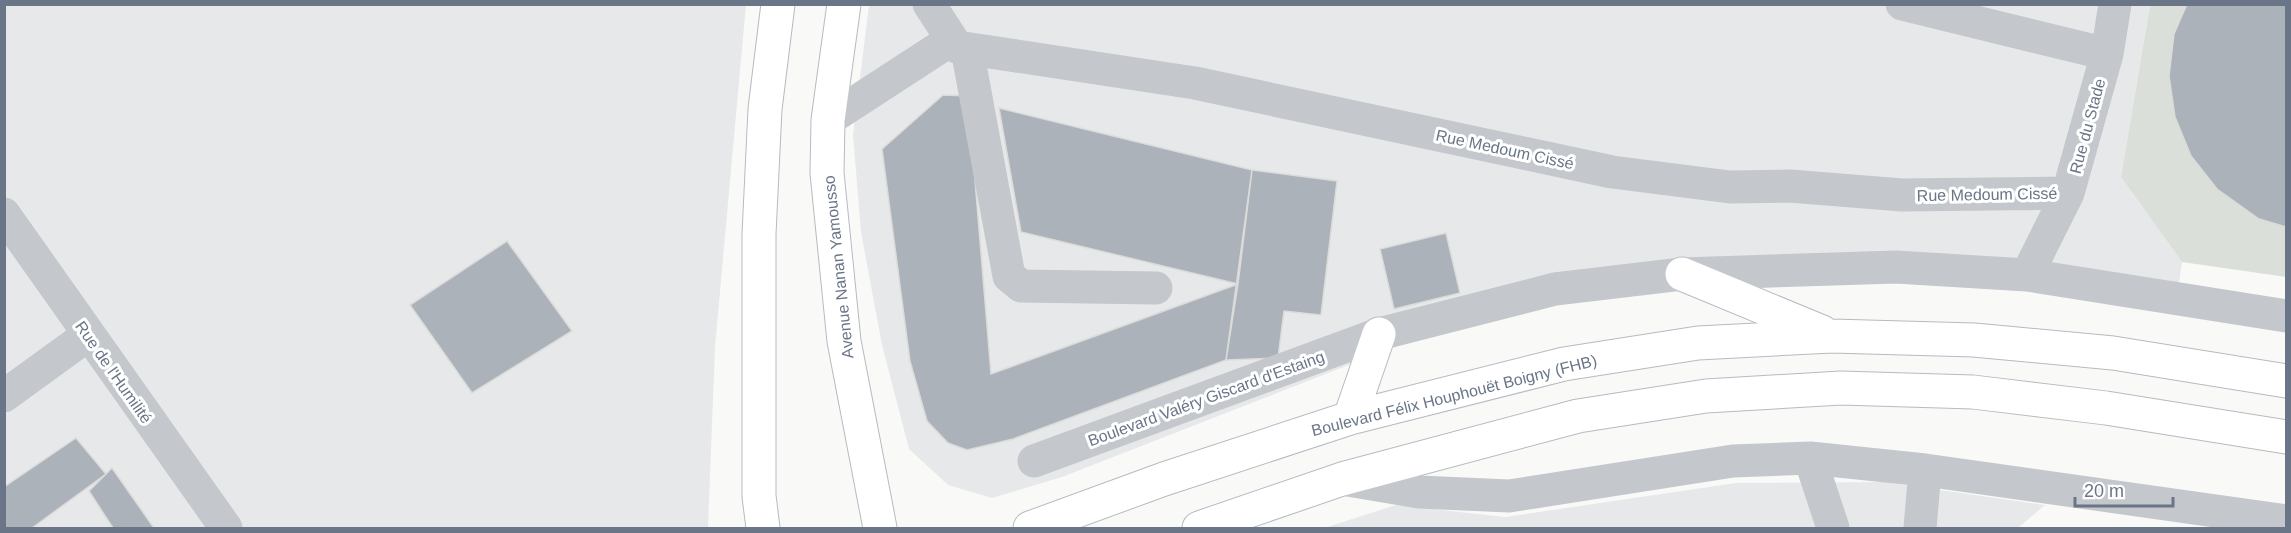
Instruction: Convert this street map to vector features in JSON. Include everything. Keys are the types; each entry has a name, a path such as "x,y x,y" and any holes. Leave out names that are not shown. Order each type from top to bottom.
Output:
{"main road":[{"path":"763,528 759,496 759,234 765,109 778,4"},
{"name":"Avenue Nanan Yamousso","path":"843,4 828,120 827,173 844,342 880,528"},
{"path":"1682,274 1832,336"},
{"path":"1350,418 1379,334"},
{"name":"Boulevard Félix Houphouët Boigny (FHB)","path":"1030,528 1164,478 1350,418 1564,364 1698,343 1832,336 1974,340 2101,352 2286,381"},
{"path":"1199,528 1342,479 1578,416 1706,396 1841,388 1984,393 2106,408 2286,437"}],"street":[{"path":"929,4 959,44 1009,276 1014,283 1021,286 1156,288"},
{"path":"1902,4 2107,54"},
{"name":"Rue du Stade","path":"2027,275 2068,193 2107,54 2115,4"},
{"path":"828,120 959,44"},
{"name":"Rue Medoum Cissé","path":"959,44 1195,84 1612,172 1730,187 1790,186 1902,195 2068,193"},
{"name":"Rue de l'Humilité","path":"4,214 226,528"},
{"name":"Boulevard Valéry Giscard d'Estaing","path":"1034,461 1379,334 1555,290 1682,274 1896,267 2027,275 2286,316"},
{"path":"4,396 88,335"},
{"path":"1342,479 1419,492 1509,496 1733,461 1810,458 1924,470 2286,521"},
{"path":"1810,458 1833,528"},
{"path":"1920,528 1924,470"}],"shaded area":[{"path":"2150,4 2121,177 2182,262 2176,305 1894,275 1661,287 1560,300 1418,338 1062,477 992,498 948,485 909,449 882,345 861,232 853,135 869,5"},
{"path":"4,5 746,5 715,347 708,528 5,528"},
{"path":"2150,5 2286,5 2286,277 2182,262 2121,177"},
{"path":"1884,482 2045,505 2018,528 1324,528 1396,505 1505,517 1736,483"}],"building":[{"path":"2187,4 2286,4 2286,227 2259,219 2217,189 2191,156 2175,117 2169,76 2174,34"},
{"path":"943,95 968,96 991,374 1238,284 1226,360 1013,439 967,450 948,443 927,421 910,361 882,149"},
{"path":"999,108 1252,170 1238,284 1021,232"},
{"path":"1252,170 1337,181 1321,315 1284,311 1278,358 1226,360"},
{"path":"1446,233 1460,293 1394,309 1380,249"},
{"path":"507,241 572,331 472,393 410,305"},
{"path":"76,438 106,474 32,528 4,528 4,487"},
{"path":"112,468 154,528 113,528 89,491"}]}
